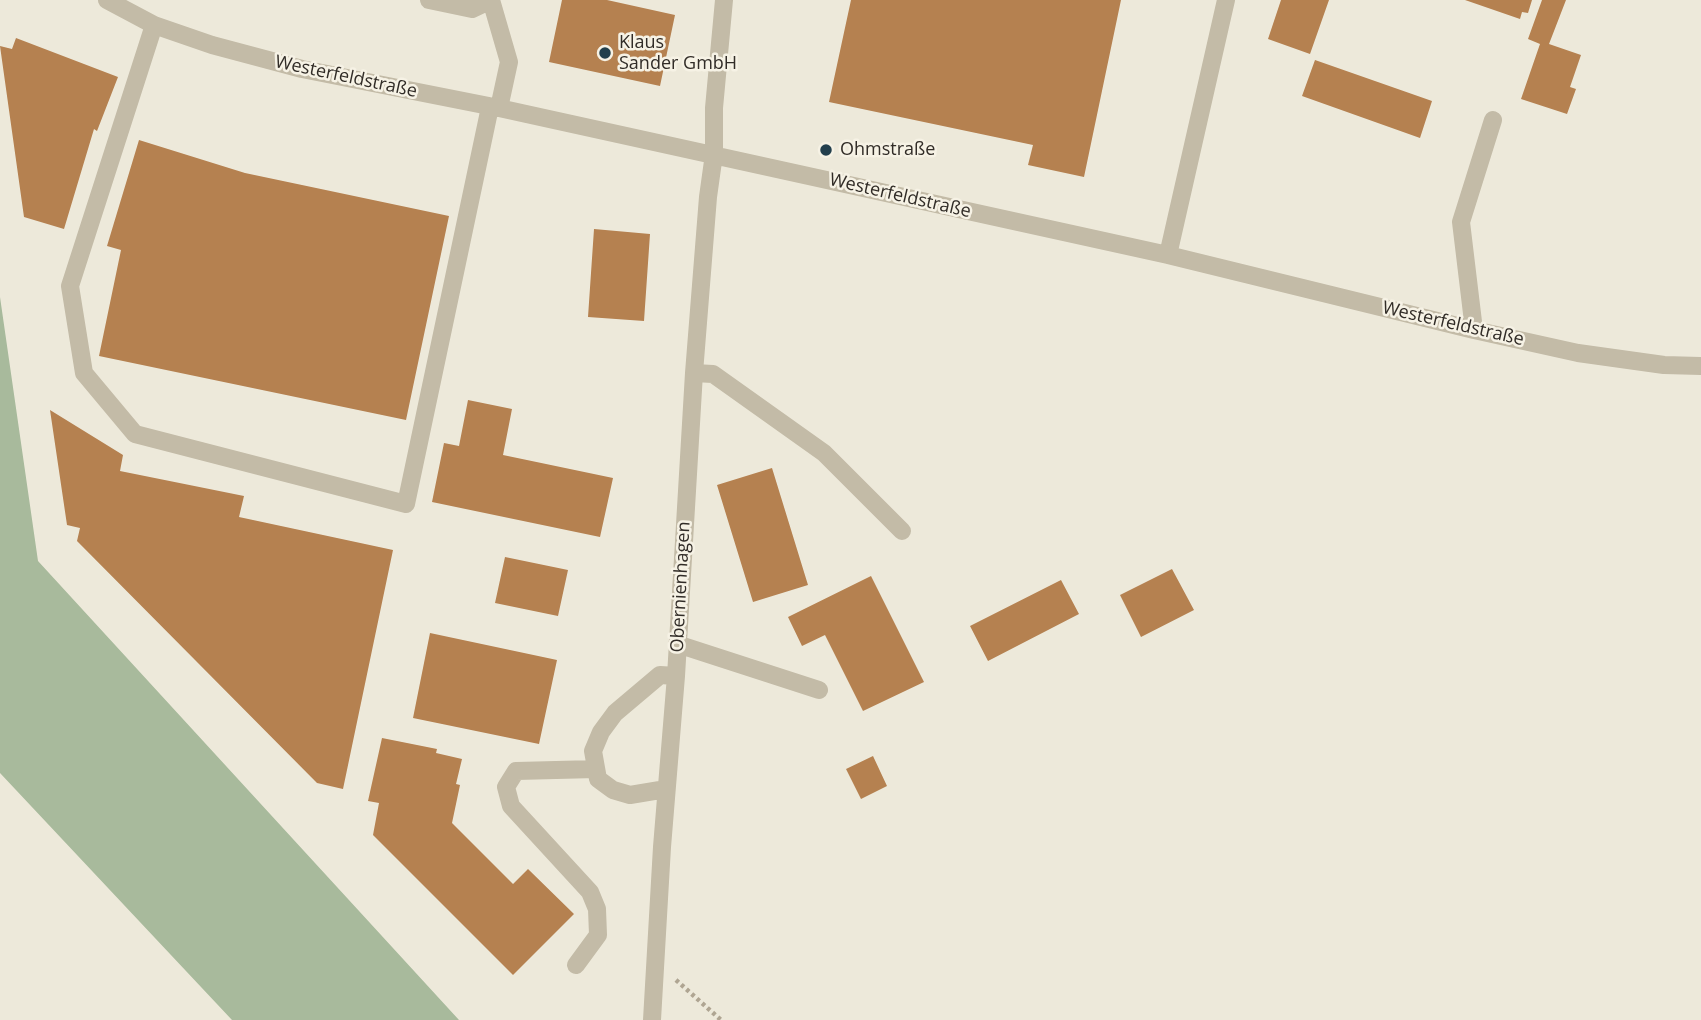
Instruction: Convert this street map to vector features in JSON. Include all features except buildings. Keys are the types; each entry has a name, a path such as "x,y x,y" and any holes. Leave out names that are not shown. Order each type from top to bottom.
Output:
{"street":[{"name":"Westerfeldstraße","path":"107,0 154,25 212,46 302,69 714,154 1168,255 1578,353 1664,365 1701,366"},
{"path":"154,25 70,286 84,373 135,434 406,504 495,107 509,62 491,0 472,9 429,0"},
{"name":"Obernienhagen","path":"653,1020 694,373 714,154 714,108 724,0"},
{"path":"1168,255 1226,0"},
{"path":"1474,330 1461,222 1493,120"},
{"path":"694,373 713,374 824,453 902,531"},
{"path":"677,644 819,690"},
{"path":"666,789 630,795 613,790 598,779 593,751 601,732 615,713 660,675 676,676"},
{"path":"576,965 598,935 597,909 590,892 511,806 506,787 516,771 596,769"}],"path":[{"path":"657,963 721,1020"}],"green space":[{"path":"0,297 38,561 459,1020 232,1020 0,773"}],"place":[{"name":"Klaus Sander GmbH","path":"605,53"},
{"name":"Ohmstraße","path":"826,150"}]}
